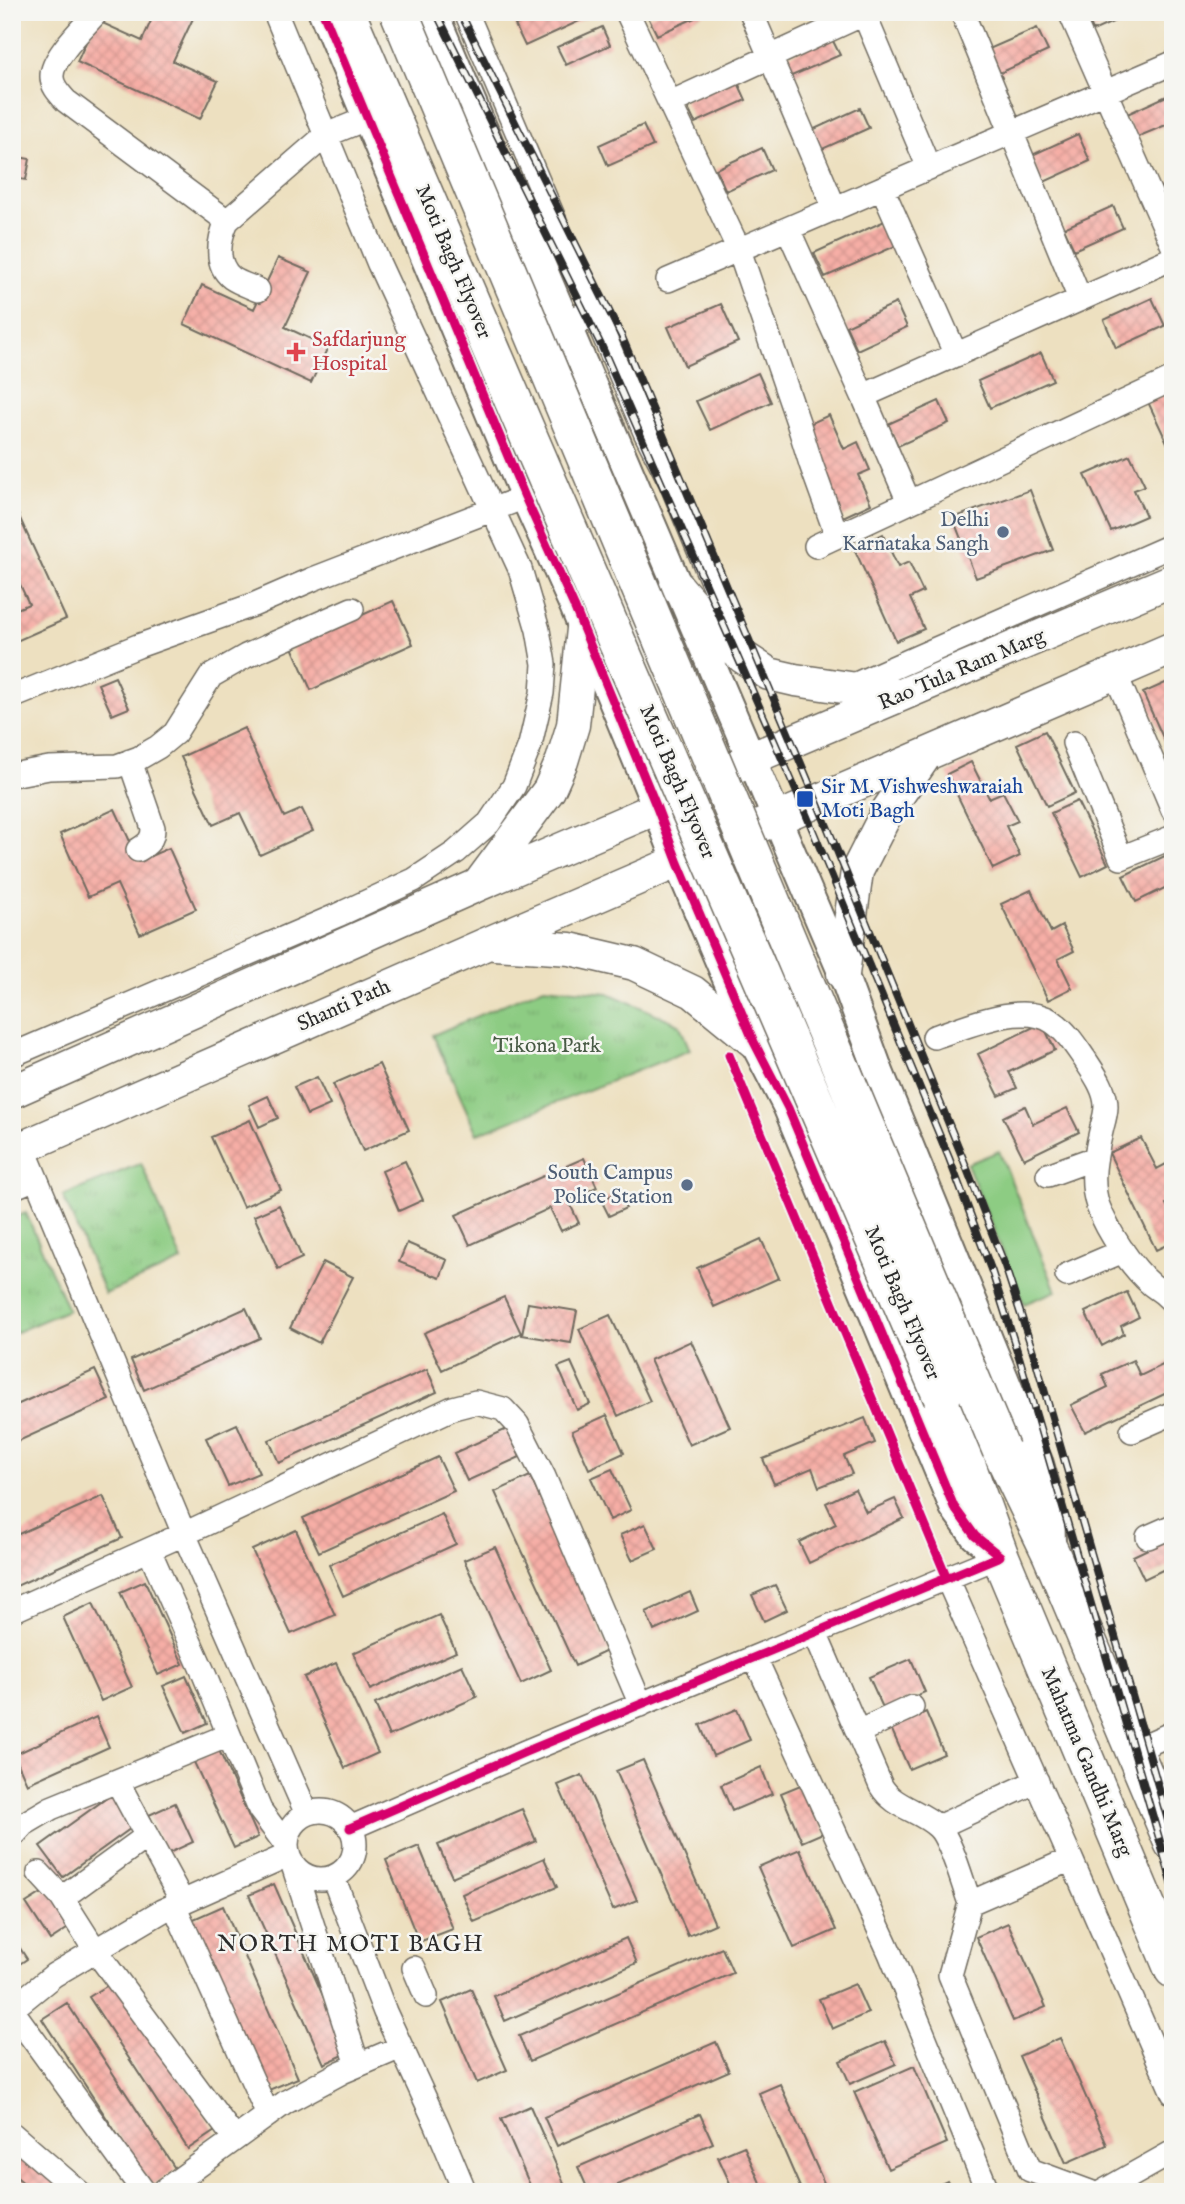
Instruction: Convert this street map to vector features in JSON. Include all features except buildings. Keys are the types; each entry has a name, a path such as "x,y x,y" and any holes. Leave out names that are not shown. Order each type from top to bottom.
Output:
{"main road":[{"name":"Moti Bagh Flyover","path":"346,12 942,1397 1000,1556"},
{"name":"Moti Bagh Flyover","path":"399,12 1001,1450 1051,1554"},
{"path":"673,578 722,639 769,674 901,695"},
{"name":"Rao Tula Ram Marg","path":"657,808 750,759 1173,580"},
{"path":"478,885 550,790 562,761 573,725 579,617"},
{"path":"778,819 1173,648"},
{"path":"843,974 857,871 887,810 926,755"},
{"path":"12,1092 657,808"},
{"name":"Shanti Path","path":"18,1150 778,819"},
{"path":"486,944 570,949 634,964 693,992 754,1042"},
{"path":"1051,1554 1173,1843"},
{"name":"Mahatma Gandhi Marg","path":"1000,1556 1173,1969"}],"street":[{"path":"97,12 63,52 51,75 53,86 66,101 228,221"},
{"path":"12,1055 414,880 456,852 489,823 514,786 530,745 542,693 544,664 538,630 520,569 379,264 275,12"},
{"path":"323,12 525,497 579,617 678,863 754,1042 788,1108 954,1507 975,1536 1000,1556 525,1752 350,1828"},
{"path":"433,12 843,974 879,1072 1039,1464 1050,1503 1051,1554"},
{"path":"466,12 645,432 670,481 743,657"},
{"path":"628,12 738,250 837,536"},
{"path":"751,12 835,209"},
{"path":"962,12 1080,299"},
{"path":"1070,12 1173,246"},
{"path":"670,103 866,13 929,168"},
{"path":"668,280 1173,63"},
{"path":"258,290 233,279 223,269 220,237 228,221 326,135 368,118"},
{"path":"883,188 956,355"},
{"path":"788,229 909,502"},
{"path":"863,397 1173,258"},
{"path":"567,325 594,312"},
{"path":"816,546 1173,379"},
{"path":"12,697 126,650 253,605 525,497"},
{"path":"847,688 1173,545"},
{"path":"579,617 673,578"},
{"path":"12,775 49,768 117,766 130,761 158,747 175,733 211,676 246,656 352,609"},
{"path":"1115,673 1173,810"},
{"path":"1074,743 1121,858 1173,836"},
{"path":"130,761 153,828 153,838 138,850"},
{"path":"934,1037 994,1018 1017,1014 1051,1020 1064,1031 1105,1095 1106,1109 1095,1158 1093,1184 1098,1206 1123,1251 1151,1284 1170,1295"},
{"path":"788,1108 785,1090 788,1071 799,1055 815,1045 834,1041 853,1045 869,1056 879,1072"},
{"path":"18,1150 36,1178 184,1534 307,1814"},
{"path":"1048,1175 1095,1158"},
{"path":"12,1188 36,1178"},
{"path":"1067,1275 1123,1251"},
{"path":"12,1611 453,1408 475,1402 503,1409 517,1424 544,1477 640,1705"},
{"path":"1132,1431 1173,1413"},
{"path":"1148,1537 1173,1526"},
{"path":"149,1550 260,1810 289,1855 301,1873 322,1879 342,1872 353,1857 355,1842 350,1828 336,1814 316,1811 307,1814 292,1826 288,1835 289,1855 358,2065"},
{"path":"947,1578 1173,2093"},
{"path":"816,1633 887,1797 938,1826 946,1836 970,1903 950,1975 1030,2171 1090,2192"},
{"path":"755,1658 890,1953 988,2192"},
{"path":"204,1674 239,1659"},
{"path":"858,1732 912,1707"},
{"path":"1134,1750 1173,1733"},
{"path":"12,1837 24,1824 51,1808 229,1735"},
{"path":"117,1781 147,1836 178,1903 268,2115"},
{"path":"938,1826 1037,1781"},
{"path":"62,1898 147,1836"},
{"path":"144,2192 12,2009 54,1975 178,1903 289,1855"},
{"path":"970,1903 1071,1859"},
{"path":"39,1873 62,1898 95,1950 235,2139"},
{"path":"333,1877 385,2012 438,2126 465,2192"},
{"path":"414,1968 426,1996"},
{"path":"162,2192 286,2102 358,2065 401,2047"},
{"path":"12,2134 79,2192"},
{"path":"1102,2192 1173,2152"}],"green space":[{"name":"Tikona Park","path":"544,987 608,993 679,1024 690,1050 477,1134 433,1035"},
{"path":"999,1151 1056,1291 1024,1304 967,1164"},
{"path":"141,1163 182,1261 105,1294 63,1196"},
{"path":"26,1213 68,1310 12,1334 12,1218"}],"railway":[{"path":"436,12 602,347 801,802 949,1158 992,1272 1020,1360 1173,1886"},
{"path":"460,12 622,337 815,797 1005,1266 1035,1358 1173,1838"}],"cycle path":[{"path":"323,12 525,497 574,606 678,863 754,1042 788,1108 954,1507 975,1536 1000,1556 525,1752 350,1828"},
{"path":"729,1055 947,1578"}],"place":[{"name":"Safdarjung Hospital","path":"296,352"},
{"name":"Delhi Karnataka Sangh","path":"1003,532"},
{"name":"Sir M. Vishweshwaraiah Moti Bagh","path":"805,799"},
{"name":"South Campus Police Station","path":"687,1185"}],"district":[{"name":"NORTH MOTI BAGH","path":"351,1944"}]}
